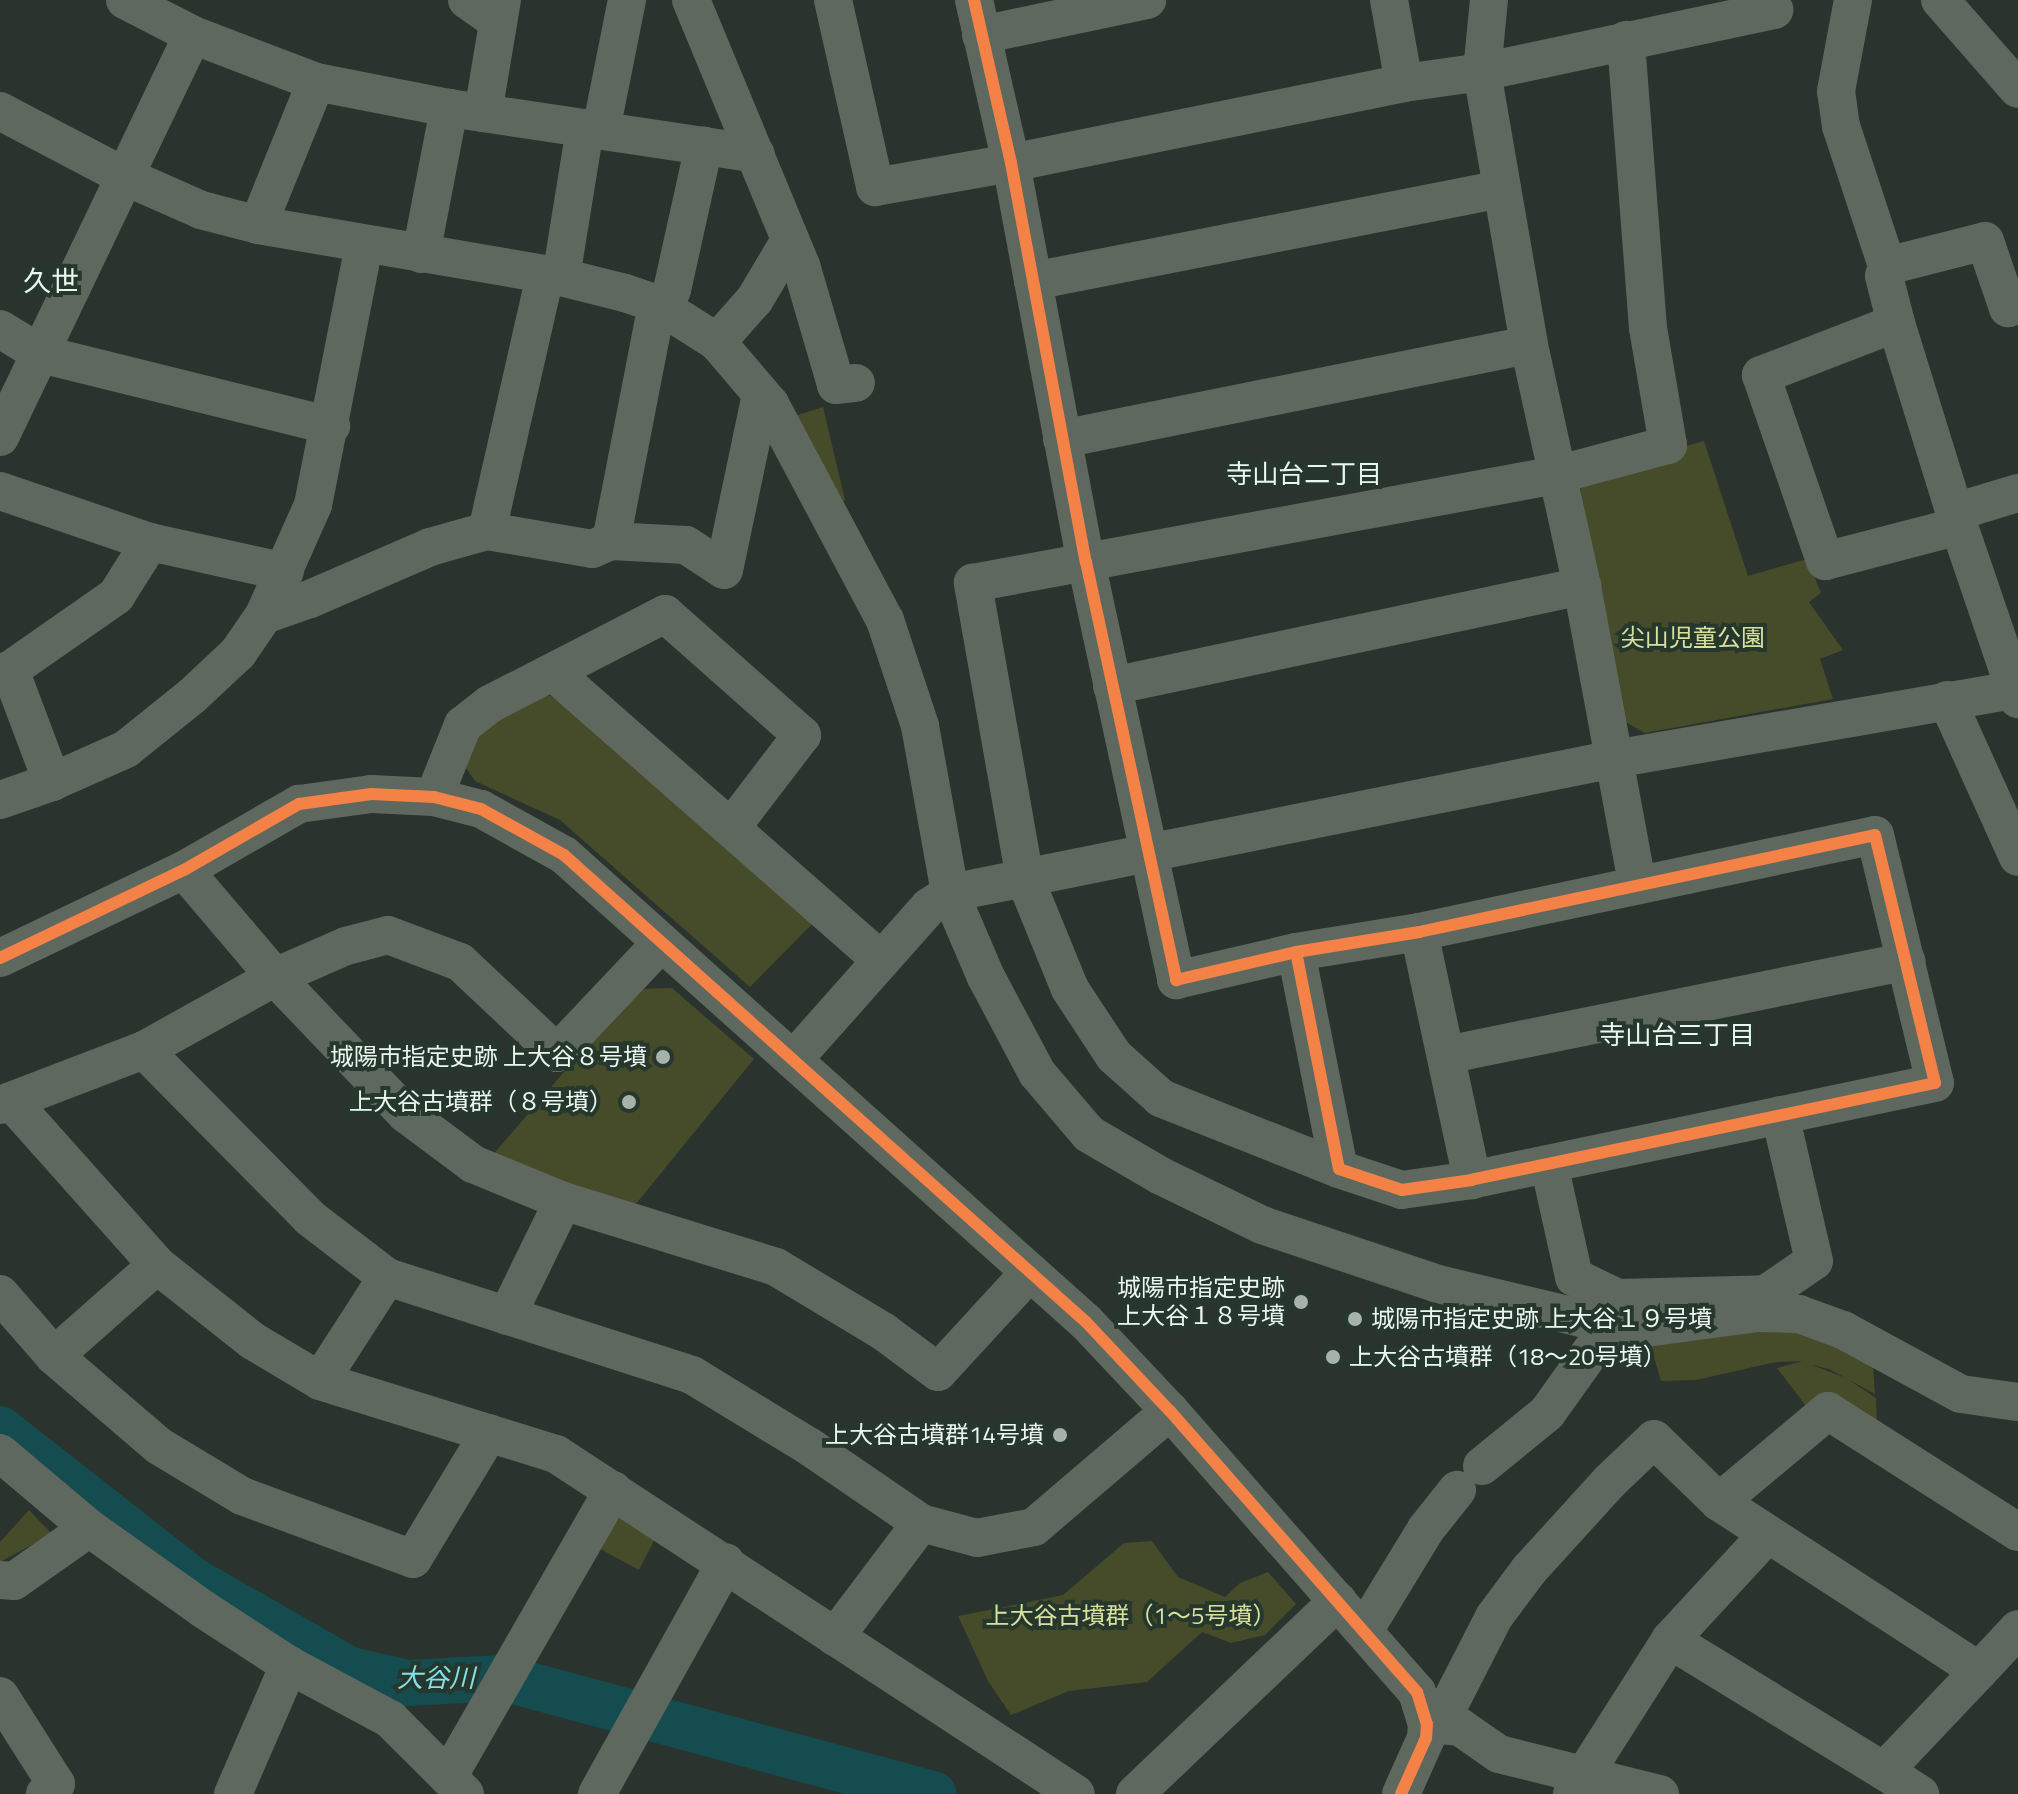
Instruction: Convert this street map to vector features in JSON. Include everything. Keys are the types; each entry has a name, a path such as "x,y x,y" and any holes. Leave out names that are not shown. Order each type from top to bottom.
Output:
{"street":[{"path":"125,0 193,35 316,82 466,110 756,154"},
{"path":"421,254 500,11 467,0"},
{"path":"487,531 627,0"},
{"path":"691,0 790,240 836,385 856,383"},
{"path":"833,0 875,187 1011,163 1404,83 1482,72 1774,10 1769,0"},
{"path":"1389,0 1404,83"},
{"path":"1489,0 1482,72 1529,345 1582,586 1637,883"},
{"path":"793,1060 929,907 950,893 1614,759 1947,700 2017,692 1957,519 1896,323 1884,276 1887,266 1841,126 1836,91 1853,0"},
{"path":"1940,0 2018,89"},
{"path":"1132,2 978,18 1011,163 1086,562 1176,980 1296,952 1419,932 1637,883 1875,835 1935,1083 1472,1180 1402,1190 1256,1139 1161,1098 1114,1056 1070,989 1025,879 973,583 1086,562 1556,475 1668,445 1648,328 1626,40"},
{"path":"0,437 193,35"},
{"path":"258,225 316,82"},
{"path":"0,111 124,176 201,210 258,225 364,245 553,276 660,306 717,342 761,394 885,620 920,726 950,893 986,977 1037,1073 1089,1134 1161,1176 1262,1225 1438,1284 1631,1330 1756,1313 1799,1314 1843,1330 1961,1394 2018,1402"},
{"path":"611,541 660,306 672,290 704,146"},
{"path":"1033,281 1502,189"},
{"path":"717,342 755,299 790,240"},
{"path":"1887,266 1985,241 2008,308 2018,305"},
{"path":"0,800 52,782 126,749 192,696 238,653 264,615 313,505 331,426 364,245"},
{"path":"1896,323 1761,375 1825,561 1957,519 2018,493"},
{"path":"0,329 41,354 331,426"},
{"path":"1062,439 1529,345"},
{"path":"264,615 310,599 430,547 487,531 592,549 611,541 686,545 724,570 761,394"},
{"path":"0,491 150,542 285,572"},
{"path":"52,782 5,671 116,596 150,542"},
{"path":"1112,686 1582,586"},
{"path":"434,797 463,725 490,704 665,614 802,735 731,828"},
{"path":"553,672 881,960"},
{"path":"1947,700 2018,857"},
{"path":"0,958 184,870 299,804 371,794 434,797 481,809 564,855 1086,1322 1365,1629 1417,1692 1427,1724 1422,1750 1401,1794"},
{"path":"184,870 275,977 406,1114 473,1164 563,1201 776,1267 884,1332 938,1372 1030,1272"},
{"path":"1419,932 1472,1180"},
{"path":"660,944 557,1053 460,962 388,935 346,946 275,977 144,1050 6,1103 157,1265 253,1341 320,1381 556,1454 726,1562 1076,1794"},
{"path":"1296,952 1339,1169"},
{"path":"1446,1055 1906,961"},
{"path":"144,1050 310,1218 387,1277 692,1375 810,1447 921,1523 977,1538 1034,1527 1170,1411"},
{"path":"1549,1164 1574,1277 1618,1298 1766,1294 1814,1261 1780,1115"},
{"path":"507,1316 563,1201"},
{"path":"54,1356 157,1265"},
{"path":"320,1381 387,1277"},
{"path":"0,1294 54,1356 159,1446 242,1496 413,1559 489,1433"},
{"path":"1365,1629 1426,1529 1469,1478 1547,1413 1609,1326"},
{"path":"1719,1502 1828,1411 2018,1532"},
{"path":"1427,1724 1449,1705 1494,1617 1529,1570 1609,1482 1654,1439 1719,1502 1979,1671"},
{"path":"0,1453 89,1528 289,1665 390,1719 457,1785 505,1680 613,1490"},
{"path":"835,1637 921,1523"},
{"path":"2,1589 89,1528"},
{"path":"1576,1785 1670,1640 1767,1535"},
{"path":"597,1794 726,1562"},
{"path":"1135,1794 1338,1601"},
{"path":"1884,1771 2018,1629"},
{"path":"1670,1640 1920,1794"},
{"path":"233,1794 289,1665"},
{"path":"0,1696 56,1784 45,1794"},
{"path":"1427,1724 1460,1727 1499,1754 1576,1785 1660,1794"}],"green space":[{"path":"823,407 845,500 838,505 795,416"},
{"name":"尖山児童公園","path":"1704,441 1748,576 1807,559 1821,593 1809,602 1843,650 1820,659 1833,699 1645,733 1624,721 1578,475"},
{"path":"540,695 557,697 815,921 750,987 560,820 475,781 460,759 475,730"},
{"path":"672,988 754,1059 631,1210 491,1157 635,989"},
{"path":"1786,1325 1872,1351 1875,1394 1848,1379 1876,1398 1877,1426 1809,1410 1777,1368 1802,1361 1776,1362 1696,1380 1661,1381 1650,1344"},
{"path":"29,1510 52,1534 0,1562 0,1542"},
{"path":"627,1515 658,1533 639,1570 595,1546 611,1518"},
{"name":"上大谷古墳群（1～5号墳）","path":"1152,1541 1178,1577 1225,1597 1240,1583 1268,1572 1296,1604 1265,1635 1231,1643 1202,1632 1147,1682 1069,1691 1011,1715 988,1681 958,1616 1063,1595 1124,1543"}],"waterway":[{"name":"大谷川","path":"0,1429 194,1581 350,1670 408,1683 503,1678 934,1794"}],"cycle path":[{"path":"974,0 1011,163 1086,562 1176,980 1296,952 1419,932 1875,835 1935,1083 1472,1180 1402,1190 1339,1169 1296,952"},
{"path":"0,958 184,870 299,804 371,794 434,797 481,809 564,855 1086,1322 1170,1411 1417,1692 1427,1724 1426,1738 1401,1794"}],"place":[{"name":"城陽市指定史跡 上大谷８号墳","path":"663,1057"},
{"name":"上大谷古墳群（８号墳）","path":"629,1102"},
{"name":"城陽市指定史跡 上大谷１８号墳","path":"1301,1302"},
{"name":"城陽市指定史跡 上大谷１９号墳","path":"1355,1319"},
{"name":"上大谷古墳群（18～20号墳）","path":"1333,1357"},
{"name":"上大谷古墳群14号墳","path":"1060,1435"}],"district":[{"name":"久世","path":"51,281"},
{"name":"寺山台二丁目","path":"1304,474"},
{"name":"寺山台三丁目","path":"1677,1035"}]}
